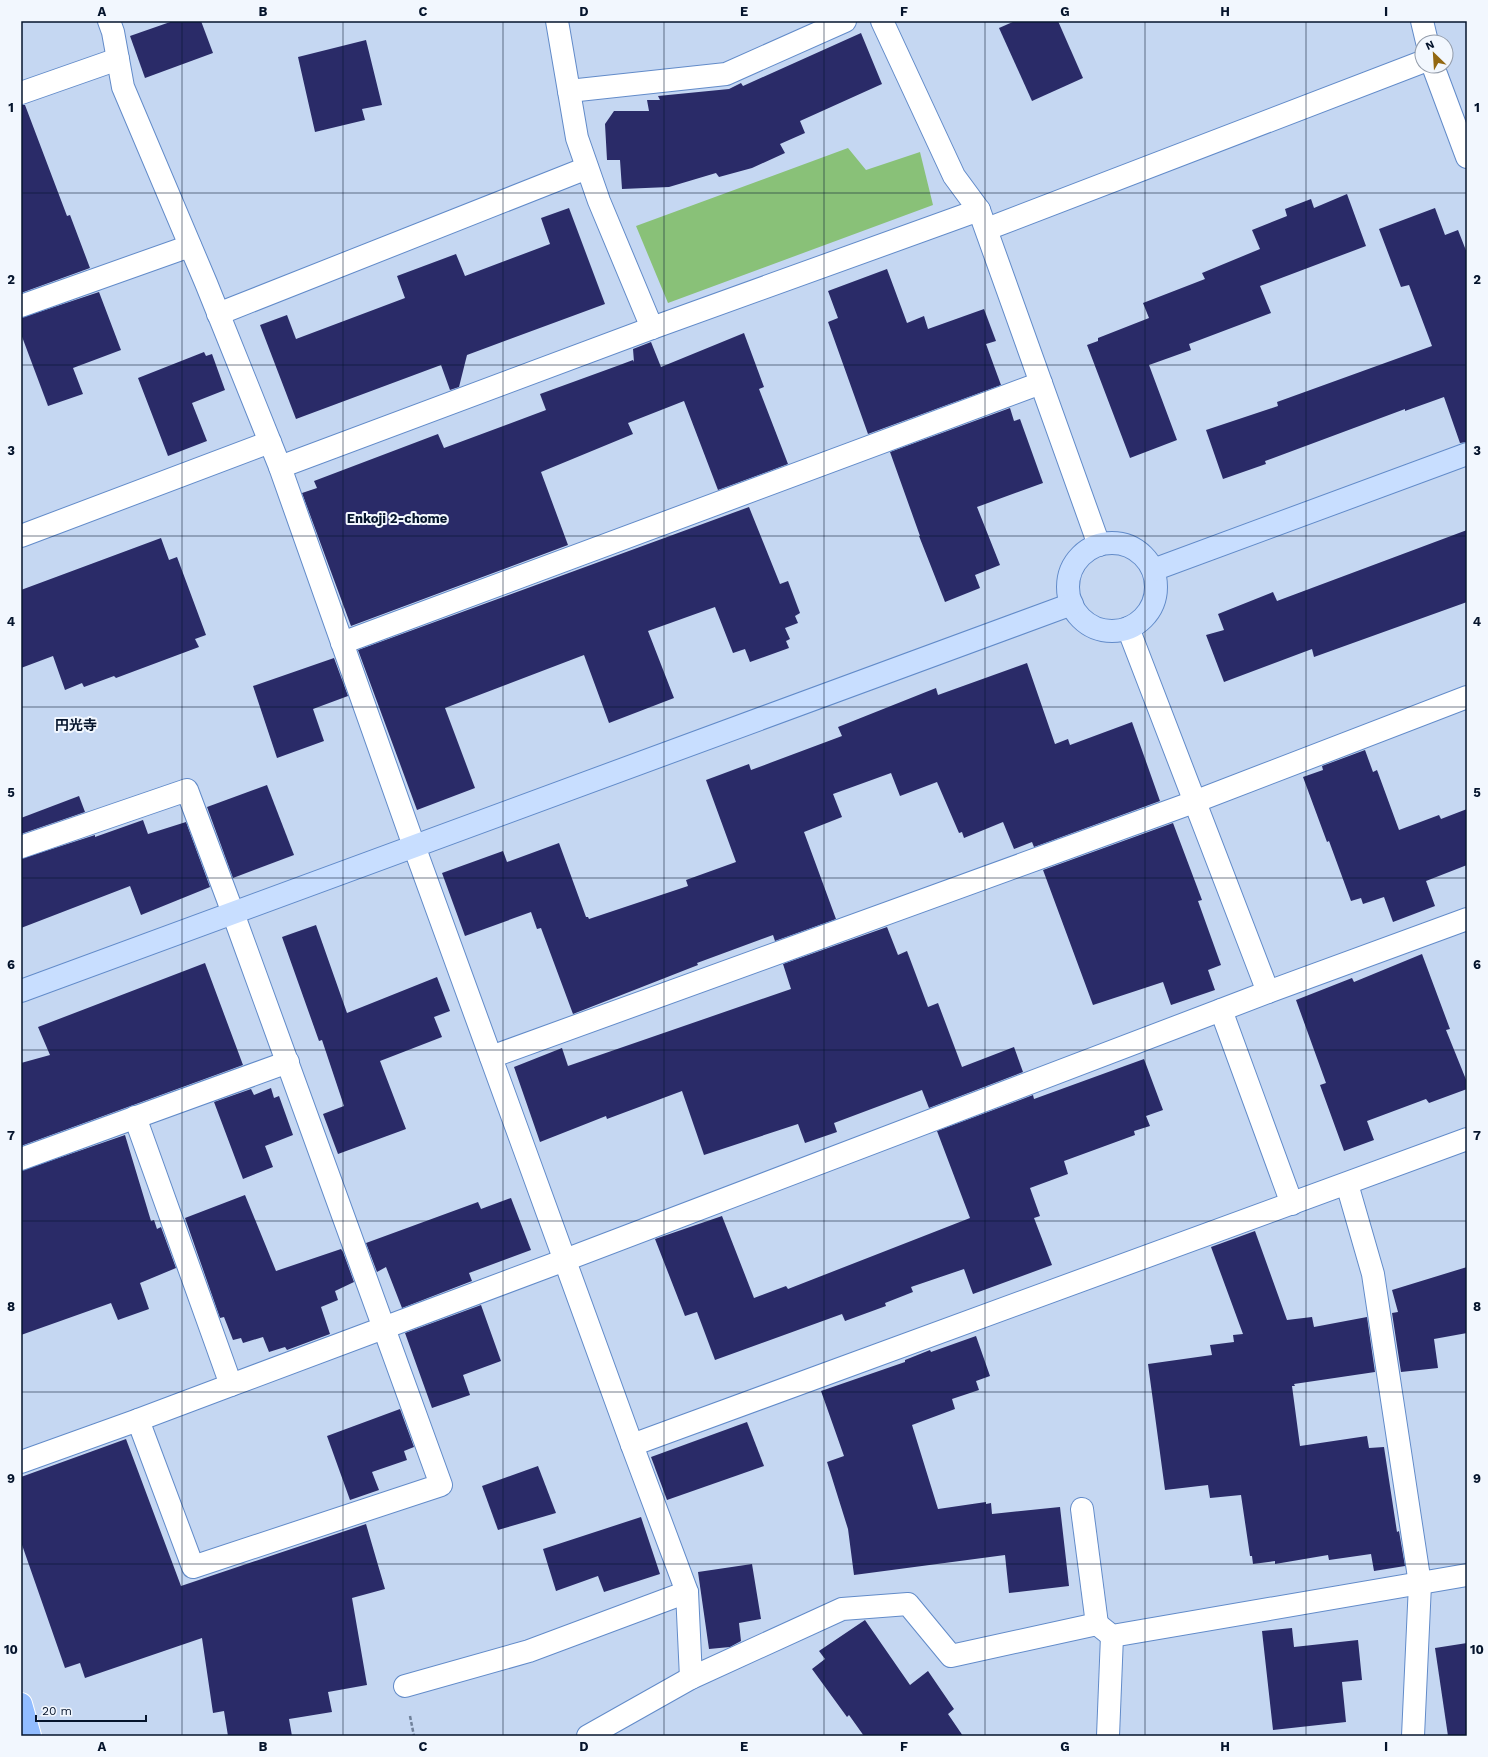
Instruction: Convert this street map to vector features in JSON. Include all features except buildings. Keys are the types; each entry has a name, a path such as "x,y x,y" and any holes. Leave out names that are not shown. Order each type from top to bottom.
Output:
{"main road":[{"path":"21,1704 30,1736"}],"street":[{"path":"109,21 113,32 123,87 280,466 414,846 687,1592 691,1678"},
{"path":"557,21 577,138 599,201 652,328"},
{"path":"569,91 726,74 845,21"},
{"path":"882,21 954,176 983,220 1099,545"},
{"path":"1422,21 1425,34"},
{"path":"21,93 118,59"},
{"path":"280,466 652,328 983,220 1414,65"},
{"path":"1436,74 1467,157"},
{"path":"218,314 587,168"},
{"path":"21,306 190,246"},
{"path":"342,642 1041,383"},
{"path":"21,536 270,442"},
{"path":"1153,570 1467,454"},
{"path":"1112,543 1125,545 1146,559 1153,570 1156,583 1155,597 1149,610 1141,621 1128,628 1115,631 1102,630 1090,625 1079,616 1072,604 1068,591 1070,576 1073,569 1076,563 1086,552 1099,545 1112,543"},
{"path":"21,991 1072,604"},
{"path":"1128,628 1268,992"},
{"path":"491,1057 1194,802 1467,697"},
{"path":"21,848 187,790 234,912 441,1485 193,1567 138,1420"},
{"path":"21,1462 384,1328 1268,992 1467,919"},
{"path":"1221,1010 1292,1204"},
{"path":"21,1159 288,1062"},
{"path":"135,1117 231,1385"},
{"path":"632,1445 1467,1139"},
{"path":"1347,1184 1373,1274 1420,1584 1413,1736"},
{"path":"1082,1509 1105,1630 1108,1736"},
{"path":"588,1736 691,1678 842,1609 908,1604 951,1656 1105,1630 1467,1576"},
{"path":"405,1686 529,1650 687,1592"}],"green space":[{"path":"848,148 866,170 920,152 933,205 668,303 636,226"}],"district":[{"name":"Enkoji 2-chome","path":"397,518"},
{"name":"円光寺","path":"76,725"}]}
